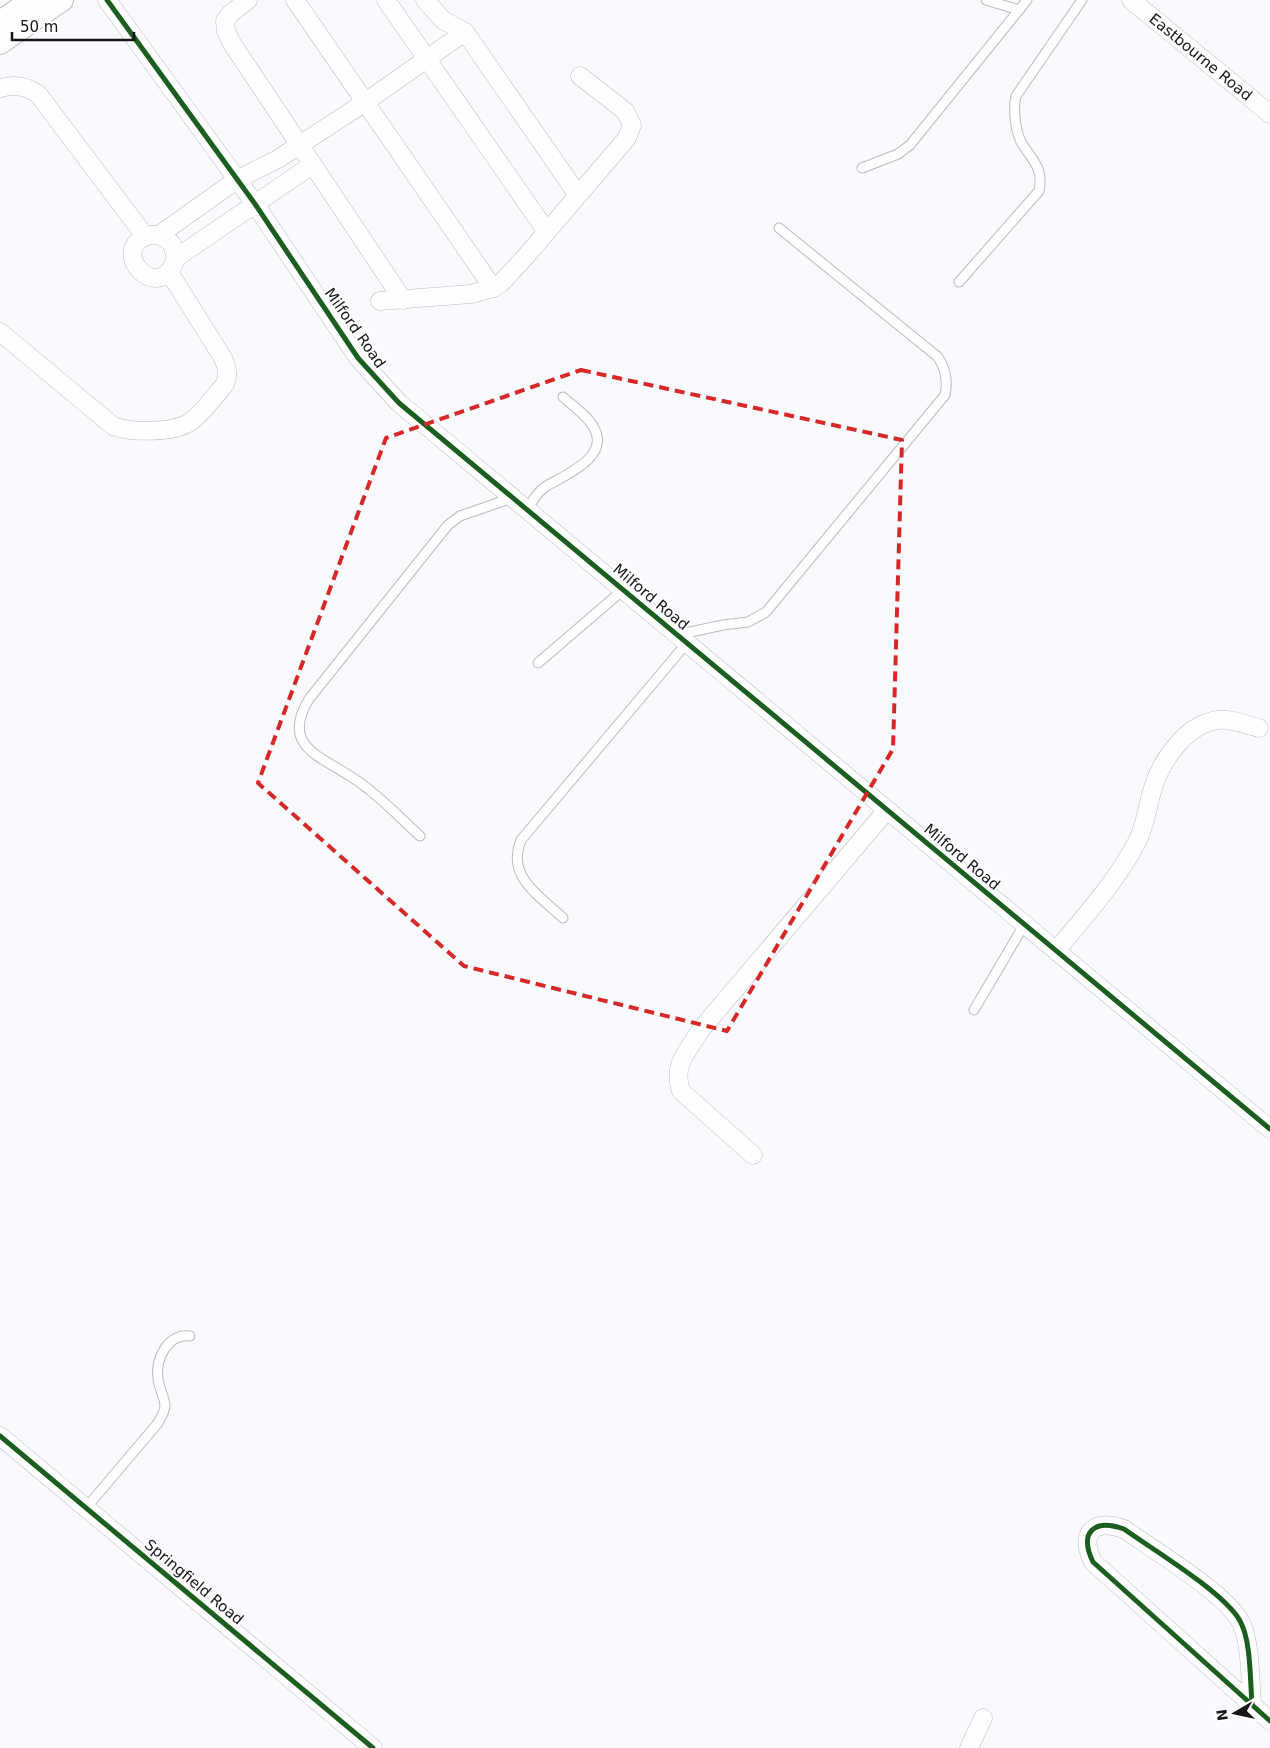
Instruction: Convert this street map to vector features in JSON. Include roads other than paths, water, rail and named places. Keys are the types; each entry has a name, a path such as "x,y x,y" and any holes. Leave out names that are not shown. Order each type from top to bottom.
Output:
{"street":[{"path":"0,22 32,0"},
{"path":"0,43 62,0"},
{"name":"Milford Road","path":"107,0 255,204 372,375 399,403 1270,1129"},
{"path":"248,0 230,14 225,21 226,31 312,165 403,300"},
{"path":"295,0 493,288"},
{"path":"386,0 547,232"},
{"path":"425,0 443,20 465,32 578,195"},
{"name":"Eastbourne Road","path":"1131,0 1270,114"},
{"path":"312,165 225,224 159,277 148,277 139,272 134,263 133,253 137,243 152,236 210,200 238,180 300,145 364,103 465,32"},
{"path":"380,302 471,294 493,288 501,283 547,232 627,138 632,125 625,111 580,76"},
{"path":"0,88 11,85 38,94 152,236 172,244 172,265 223,358 228,377 224,384 188,423 177,427 137,432 113,426 0,332"},
{"path":"264,166 278,188"},
{"path":"210,200 225,224"},
{"path":"1056,951 1115,877 1136,844 1158,772 1170,753 1196,729 1218,720 1233,721 1259,728"},
{"path":"753,1155 681,1091 676,1077 678,1066 702,1028 886,810"},
{"name":"Springfield Road","path":"0,1436 373,1748"},
{"path":"1252,1703 1246,1645 1241,1622 1234,1612 1218,1596 1124,1529 1110,1524 1095,1527 1088,1535 1086,1543 1093,1562 1270,1721"},
{"path":"969,1748 983,1718"}],"lane":[{"path":"986,0 1019,10"},
{"path":"862,168 898,154 910,145 1027,0"},
{"path":"959,282 1039,191 1042,178 1039,169 1020,140 1014,104 1016,96 1082,0"},
{"path":"563,918 524,880 518,871 516,852 521,840 681,640 722,625 748,622 766,612 945,395 947,377 938,357 779,228"},
{"path":"420,836 357,780 316,757 306,746 301,735 299,722 302,711 309,698 448,524 460,516 521,503 573,473 583,464 596,444 597,434 594,426 564,397"},
{"path":"538,663 623,590"},
{"path":"974,1010 1024,925"},
{"path":"86,1508 161,1418 165,1404 158,1381 159,1360 167,1345 175,1338 190,1336"}]}
